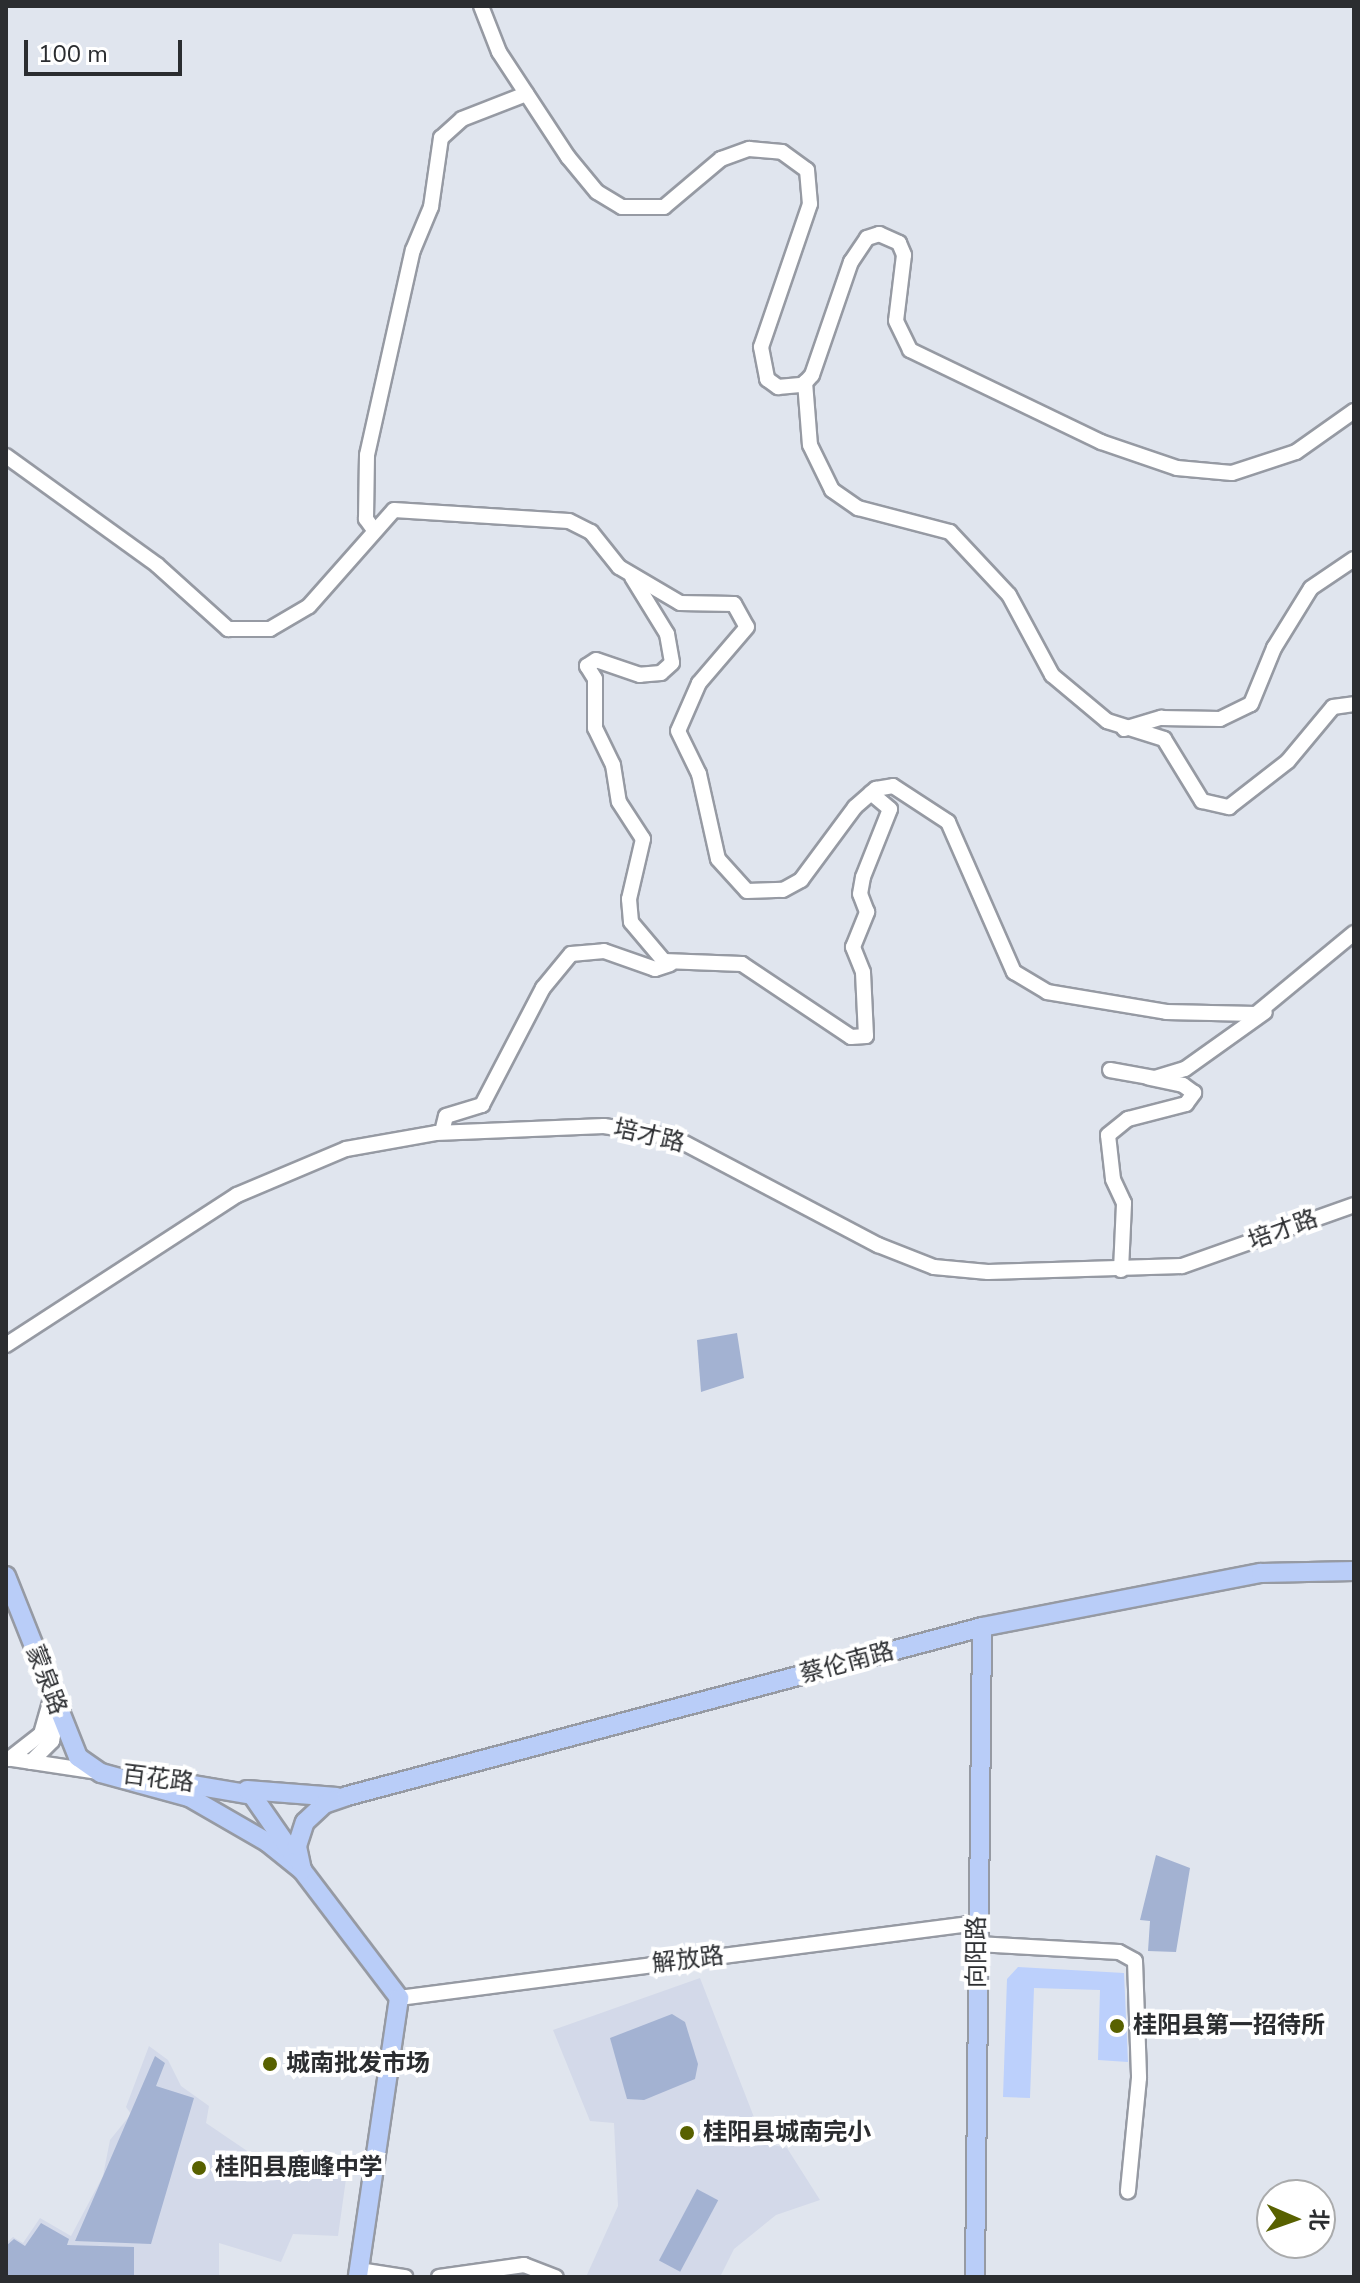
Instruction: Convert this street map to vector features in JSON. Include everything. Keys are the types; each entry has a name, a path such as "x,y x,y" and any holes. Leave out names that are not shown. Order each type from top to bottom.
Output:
{"main road":[{"name":"蔡伦南路","path":"302,1870 297,1846 305,1822 324,1804 347,1796 982,1627 1261,1573 1354,1571"},
{"name":"蒙泉路","path":"6,1576 78,1757 101,1773"},
{"name":"向阳路","path":"975,2277 982,1627"},
{"name":"百花路","path":"101,1773 239,1789 260,1803 302,1870 399,1998"},
{"name":"百花路","path":"101,1773 210,1806 302,1870"},
{"name":"蔡伦南路","path":"239,1789 347,1796"},
{"path":"359,2274 399,1998"}],"street":[{"path":"481,6 499,52 583,178 622,207 664,207 721,159 749,149 782,152 807,170 810,204 760,364 778,387 805,382"},
{"path":"374,530 366,519 367,455 413,250 431,207 441,138 462,119 526,94"},
{"path":"1354,411 1296,452 1232,473 1177,468 1101,442 910,350 896,321 904,255 899,243 879,234 867,238 851,262 821,359 805,382 810,445 832,490 858,508 950,532 1009,595 1052,675 1087,707 1124,729 1164,739 1178,752 1194,792 1221,809 1288,761 1333,707 1354,704"},
{"path":"6,456 157,565 228,629 270,629 309,606 351,564 374,530 394,510 569,521 591,532 609,560 680,603 734,604 748,618 742,639 699,683 679,719 699,774 710,838 732,881 767,893 801,880 871,793 893,786 948,822 959,837 972,888 1014,972 1028,985 1218,1017 1271,1006"},
{"path":"1124,729 1161,718 1220,719 1251,704 1274,648 1311,588 1354,559"},
{"path":"631,575 667,634 672,663 661,673 640,675 596,660 587,666 595,679 595,728 613,765 619,802 643,839 629,899 631,922 670,964"},
{"path":"442,1132 446,1116 482,1105 543,988 571,954 604,951 655,969 698,958 742,964 796,995 838,1030 866,1036 863,972 853,947 867,912 860,894 863,877 890,809 871,793"},
{"path":"1149,1078 1202,1060 1271,1006 1354,933"},
{"path":"1110,1070 1149,1078 1194,1093 1176,1109 1128,1119 1108,1135 1113,1179 1124,1203 1121,1270"},
{"name":"培才路","path":"6,1345 237,1195 346,1149 442,1132 604,1126 673,1137 738,1166 878,1245 934,1267 1121,1270 1182,1266 1354,1205"},
{"path":"7,1758 41,1734 55,1703"},
{"path":"31,1762 52,1741 55,1703"},
{"path":"7,1758 101,1773"},
{"name":"解放路","path":"399,1998 977,1923"},
{"path":"977,1944 1119,1952 1135,1961 1139,2078 1128,2191"},
{"path":"439,2277 524,2265 556,2277"},
{"path":"359,2274 405,2277"}],"shaded area":[{"path":"737,1333 744,1378 701,1392 697,1340"},
{"path":"1156,1855 1190,1868 1176,1952 1148,1951 1150,1921 1140,1920"},
{"name":"桂阳县城南完小","path":"700,1978 764,2143 787,2148 820,2200 776,2215 734,2249 720,2277 586,2277 618,2206 614,2123 590,2121 553,2030"},
{"path":"672,2014 685,2022 698,2064 695,2079 644,2100 627,2099 610,2038"},
{"name":"桂阳县鹿峰中学","path":"149,2046 168,2060 181,2086 209,2106 206,2123 262,2161 346,2179 338,2236 293,2234 281,2262 219,2243 219,2277 6,2277 6,2243 13,2237 23,2243 40,2218 71,2236 103,2176 110,2140 131,2114 126,2107"},
{"path":"155,2056 165,2063 156,2086 194,2098 151,2244 75,2241"},
{"path":"697,2189 718,2200 680,2272 659,2261"},
{"path":"41,2223 69,2239 67,2245 134,2247 134,2277 6,2277 6,2246 14,2239 25,2246"}],"building":[{"name":"桂阳县第一招待所","path":"1018,1967 1124,1973 1128,2062 1098,2060 1100,1990 1034,1988 1030,2098 1003,2097 1007,1979"}],"place":[{"name":"桂阳县第一招待所","path":"1117,2026"},
{"name":"城南批发市场","path":"270,2064"},
{"name":"桂阳县城南完小","path":"687,2133"},
{"name":"桂阳县鹿峰中学","path":"199,2168"}]}
